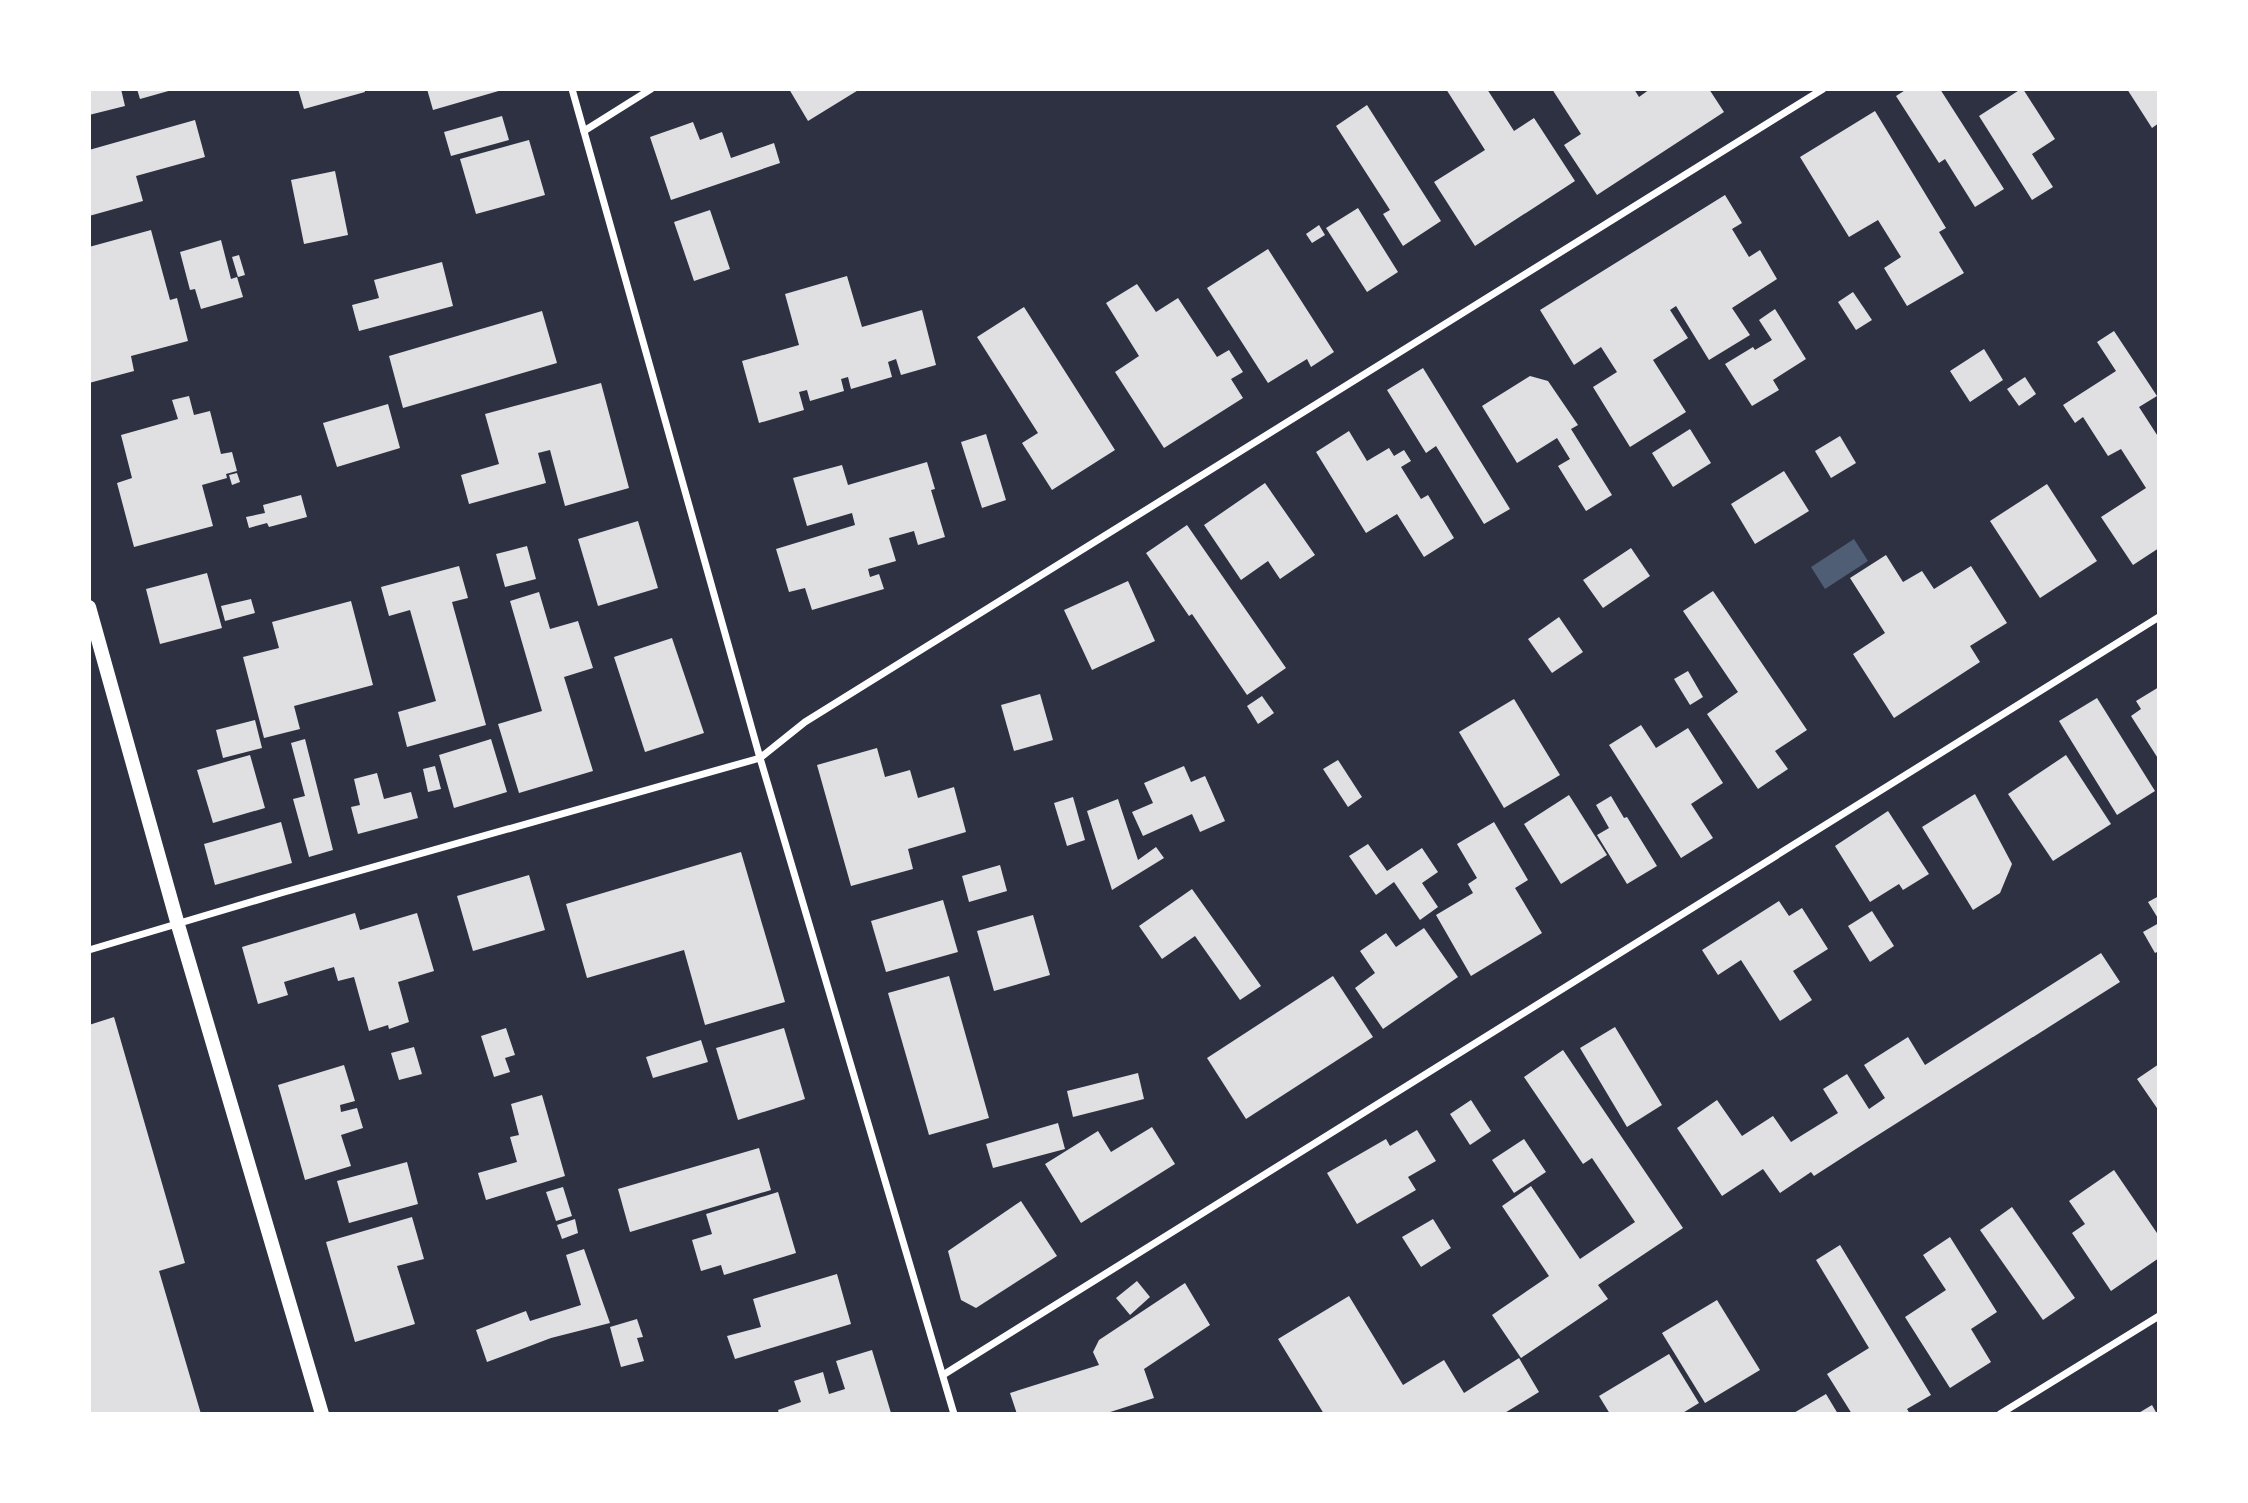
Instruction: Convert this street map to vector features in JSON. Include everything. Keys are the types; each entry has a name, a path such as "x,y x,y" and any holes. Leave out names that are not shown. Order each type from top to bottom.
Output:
{"main road":[{"path":"89,607 178,925 322,1414"}],"street":[{"path":"572,89 761,758 954,1414"},
{"path":"584,131 651,89"},
{"path":"89,950 761,758 805,722 1823,89"},
{"path":"943,1374 2159,617"},
{"path":"2000,1414 2159,1316"}],"water":[{"path":"1854,539 1868,561 1825,589 1811,567"}],"building":[{"path":"89,89 121,89 125,106 89,115"},
{"path":"137,89 172,89 172,90 140,99"},
{"path":"298,89 364,89 365,92 304,109"},
{"path":"427,89 502,89 502,90 433,110"},
{"path":"789,89 860,89 808,121"},
{"path":"1446,89 1487,89 1514,131 1534,118 1575,181 1475,246 1434,182 1485,150"},
{"path":"1552,89 1634,89 1639,97 1650,89 1709,89 1724,112 1597,195 1564,145 1581,134"},
{"path":"1907,89 1940,89 2004,189 1975,207 1945,159 1939,163 1896,96"},
{"path":"2021,89 2055,139 2032,154 2053,187 2032,200 1979,116"},
{"path":"2127,89 2159,89 2159,123 2152,128"},
{"path":"1367,105 1441,221 1403,246 1383,214 1390,210 1336,126"},
{"path":"1875,111 1946,228 1939,232 1964,273 1907,306 1884,268 1901,257 1878,220 1849,237 1800,157"},
{"path":"502,116 509,140 451,156 444,132"},
{"path":"195,120 205,157 136,176 143,201 89,216 89,150"},
{"path":"693,122 700,140 722,132 731,158 774,143 780,163 671,200 650,137"},
{"path":"529,140 545,195 476,214 460,159"},
{"path":"335,171 348,235 304,244 291,180"},
{"path":"1725,195 1742,223 1732,229 1749,257 1760,250 1777,279 1732,308 1750,335 1709,360 1676,306 1670,310 1688,338 1653,360 1686,412 1630,447 1593,387 1617,372 1601,347 1574,365 1540,310"},
{"path":"1358,208 1398,272 1367,292 1326,228"},
{"path":"710,210 730,269 694,281 674,222"},
{"path":"1319,225 1325,235 1312,243 1306,234"},
{"path":"151,230 170,300 177,298 188,341 131,356 134,371 89,383 89,247"},
{"path":"221,240 231,279 237,277 243,297 201,309 195,289 190,290 180,252"},
{"path":"1268,249 1334,352 1311,367 1307,359 1268,383 1207,288"},
{"path":"239,255 245,275 238,277 232,257"},
{"path":"442,262 453,306 359,331 352,305 379,298 374,280"},
{"path":"847,276 862,327 922,310 936,365 901,375 896,359 888,362 892,377 851,389 848,377 841,379 844,391 810,401 807,390 799,392 804,410 759,423 742,361 799,345 785,294"},
{"path":"1137,284 1156,312 1178,298 1217,357 1229,350 1243,372 1231,379 1243,398 1164,448 1115,372 1139,356 1106,303"},
{"path":"1853,292 1872,320 1856,330 1838,302"},
{"path":"1024,307 1115,450 1052,490 1022,443 1038,433 977,337"},
{"path":"1775,309 1806,359 1773,380 1779,390 1752,406 1725,364 1753,347 1755,350 1772,340 1759,320"},
{"path":"542,311 557,363 403,408 389,356"},
{"path":"2114,331 2157,396 2139,407 2159,438 2159,548 2133,565 2101,517 2146,488 2121,449 2108,456 2083,417 2075,423 2063,405 2116,371 2097,342"},
{"path":"1984,349 2003,380 1970,402 1950,371"},
{"path":"1423,368 1510,509 1484,524 1436,446 1426,453 1387,390"},
{"path":"1530,376 1548,381 1578,425 1571,429 1612,495 1586,511 1558,466 1570,459 1557,438 1517,463 1482,406"},
{"path":"2025,377 2036,394 2019,406 2007,389"},
{"path":"601,383 629,488 565,506 550,450 538,453 546,483 469,504 461,475 499,464 485,414"},
{"path":"189,396 194,415 210,411 221,454 232,452 237,471 226,474 227,478 202,485 213,526 134,547 117,483 132,478 121,435 178,419 172,400"},
{"path":"388,404 400,448 337,467 323,423"},
{"path":"1690,429 1711,463 1673,487 1652,453"},
{"path":"1349,431 1367,461 1389,448 1394,456 1404,450 1411,461 1401,467 1421,499 1428,495 1454,538 1424,557 1397,514 1366,533 1316,452"},
{"path":"986,434 1006,500 982,508 961,442"},
{"path":"1840,436 1856,463 1831,478 1815,451"},
{"path":"927,462 935,489 931,490 945,537 918,545 914,531 889,538 896,561 868,569 870,577 879,574 884,589 812,610 805,588 789,592 776,549 855,525 852,513 807,526 793,478 842,465 848,485"},
{"path":"1784,471 1809,511 1755,544 1731,504"},
{"path":"237,473 240,482 232,485 229,475"},
{"path":"1265,483 1315,555 1280,579 1268,561 1241,580 1204,525"},
{"path":"2047,484 2097,561 2040,598 1990,521"},
{"path":"301,495 307,517 269,527 267,523 249,528 246,517 265,513 263,505"},
{"path":"638,521 658,588 598,606 578,539"},
{"path":"1187,525 1286,668 1247,695 1192,614 1189,616 1146,553"},
{"path":"527,546 536,579 505,587 496,554"},
{"path":"1631,548 1650,576 1603,608 1583,580"},
{"path":"1886,555 1903,582 1922,571 1934,589 1971,566 2007,623 1970,646 1980,662 1894,718 1853,654 1885,633 1850,578"},
{"path":"459,566 468,598 452,602 486,725 407,747 398,712 436,701 410,610 389,616 381,587"},
{"path":"207,573 222,628 160,644 146,589"},
{"path":"1128,581 1155,641 1092,670 1064,610"},
{"path":"1713,591 1807,730 1775,751 1788,769 1758,789 1707,714 1738,692 1683,611"},
{"path":"539,592 550,629 578,621 593,668 564,677 593,771 519,793 498,724 542,711 510,601"},
{"path":"251,599 255,613 225,621 221,606"},
{"path":"351,601 373,685 294,706 300,729 264,738 243,657 279,648 272,622"},
{"path":"1559,617 1583,652 1552,673 1528,639"},
{"path":"672,638 704,733 645,752 614,657"},
{"path":"1688,671 1703,697 1690,705 1674,679"},
{"path":"2159,687 2159,760 2131,716 2141,709 2136,701"},
{"path":"1040,694 1053,740 1014,751 1001,705"},
{"path":"1262,696 1274,713 1258,724 1247,706"},
{"path":"2097,698 2155,791 2117,815 2059,721"},
{"path":"1514,699 1560,775 1504,808 1459,732"},
{"path":"255,720 262,748 223,758 216,730"},
{"path":"1641,725 1656,748 1688,728 1723,783 1691,804 1713,838 1681,858 1609,745"},
{"path":"305,739 333,850 309,857 293,799 305,796 291,743"},
{"path":"491,739 507,792 454,808 439,755"},
{"path":"877,748 885,777 910,770 918,798 954,787 966,832 908,849 913,869 851,886 817,765"},
{"path":"250,755 265,808 213,823 197,770"},
{"path":"2066,755 2111,824 2053,861 2008,794"},
{"path":"1338,760 1362,797 1348,807 1323,769"},
{"path":"435,766 441,789 428,792 423,769"},
{"path":"1184,766 1191,782 1205,776 1225,821 1200,832 1192,814 1143,836 1132,812 1153,803 1144,783"},
{"path":"377,773 384,799 411,792 418,818 358,834 351,807 360,805 354,779"},
{"path":"1975,794 2012,864 2000,893 1973,910 1922,827"},
{"path":"1569,795 1607,855 1561,884 1524,824"},
{"path":"1611,796 1657,866 1627,884 1597,835 1609,828 1596,805"},
{"path":"1073,797 1085,840 1067,846 1054,803"},
{"path":"1118,799 1138,860 1156,847 1164,858 1112,890 1087,811"},
{"path":"1888,811 1929,874 1903,890 1899,884 1870,902 1835,846"},
{"path":"281,822 292,863 215,885 204,844"},
{"path":"1494,822 1528,880 1515,888 1542,933 1471,976 1436,915 1473,893 1468,884 1477,878 1457,844"},
{"path":"1368,844 1387,871 1422,848 1438,872 1422,883 1438,907 1420,920 1394,882 1376,895 1349,856"},
{"path":"741,852 785,1002 705,1025 684,950 587,978 566,904"},
{"path":"1000,865 1007,891 969,902 962,876"},
{"path":"529,875 545,930 473,951 457,896"},
{"path":"1192,889 1261,986 1240,1000 1195,936 1162,959 1139,926"},
{"path":"2159,896 2159,920 2148,902"},
{"path":"943,900 958,952 886,972 871,921"},
{"path":"1779,901 1789,916 1802,908 1828,949 1793,971 1812,1000 1780,1021 1741,960 1718,975 1702,950"},
{"path":"1872,911 1894,946 1870,962 1848,926"},
{"path":"355,913 360,930 417,913 434,971 398,982 409,1022 389,1029 388,1025 369,1031 354,977 338,981 334,967 284,982 288,995 258,1004 242,947"},
{"path":"1033,915 1050,975 994,991 977,931"},
{"path":"2159,923 2159,951 2155,953 2143,932"},
{"path":"1424,928 1458,977 1383,1029 1355,988 1375,973 1360,951 1386,933 1396,947"},
{"path":"2101,953 2120,982 1814,1176 1811,1172 1780,1193 1763,1169 1722,1196 1677,1128 1717,1100 1742,1136 1773,1116 1791,1142 1838,1113 1823,1089 1847,1074 1869,1109 1885,1098 1864,1065 1908,1037 1925,1065"},
{"path":"949,976 989,1118 929,1135 888,993"},
{"path":"1333,976 1373,1037 1246,1119 1207,1058"},
{"path":"114,1017 185,1263 159,1271 201,1414 89,1414 89,1025"},
{"path":"1615,1027 1662,1105 1627,1127 1580,1048"},
{"path":"506,1028 515,1055 505,1058 510,1072 494,1077 481,1036"},
{"path":"784,1028 805,1099 738,1120 716,1048"},
{"path":"701,1040 708,1062 653,1078 646,1057"},
{"path":"414,1047 422,1074 399,1080 391,1053"},
{"path":"1563,1050 1683,1228 1598,1285 1608,1299 1521,1358 1492,1315 1549,1276 1502,1206 1531,1186 1580,1259 1635,1222 1592,1158 1583,1164 1524,1077"},
{"path":"2159,1064 2159,1111 2137,1079"},
{"path":"344,1065 355,1101 340,1105 341,1112 357,1108 363,1128 341,1135 351,1166 305,1180 278,1085"},
{"path":"1138,1073 1144,1099 1073,1117 1067,1091"},
{"path":"542,1095 565,1176 486,1200 478,1173 517,1162 510,1137 519,1135 511,1104"},
{"path":"1471,1100 1491,1131 1470,1145 1450,1114"},
{"path":"1058,1123 1065,1149 993,1168 986,1144"},
{"path":"1152,1127 1175,1164 1081,1223 1045,1164 1098,1131 1111,1152"},
{"path":"1417,1130 1436,1161 1408,1177 1416,1190 1357,1224 1327,1173 1386,1139 1390,1146"},
{"path":"1524,1139 1546,1172 1514,1193 1492,1160"},
{"path":"759,1148 771,1190 630,1232 618,1189"},
{"path":"407,1162 418,1204 349,1223 337,1181"},
{"path":"2114,1170 2159,1236 2159,1258 2111,1291 2072,1233 2085,1224 2069,1201"},
{"path":"563,1187 572,1216 556,1221 546,1192"},
{"path":"778,1192 796,1253 724,1275 721,1265 701,1271 692,1240 712,1234 706,1214"},
{"path":"1021,1201 1057,1256 976,1308 961,1300 948,1251"},
{"path":"2012,1207 2075,1298 2043,1320 1980,1230"},
{"path":"412,1217 424,1259 397,1266 415,1324 355,1342 326,1242"},
{"path":"575,1219 578,1233 562,1239 557,1225"},
{"path":"1433,1219 1451,1248 1421,1267 1402,1237"},
{"path":"1950,1237 1997,1312 1971,1329 1991,1362 1950,1388 1905,1317 1946,1290 1923,1255"},
{"path":"1840,1245 1931,1395 1907,1409 1910,1414 1852,1414 1827,1374 1869,1348 1816,1260"},
{"path":"584,1249 610,1323 551,1338 487,1362 476,1330 526,1311 530,1321 581,1305 566,1255"},
{"path":"837,1274 851,1324 735,1359 727,1336 761,1327 753,1299"},
{"path":"1137,1281 1150,1297 1130,1315 1116,1298"},
{"path":"1185,1283 1210,1325 1144,1369 1154,1398 1104,1414 1017,1414 1010,1393 1099,1365 1093,1352 1099,1340"},
{"path":"1349,1296 1403,1385 1444,1360 1464,1393 1519,1358 1539,1392 1503,1414 1324,1414 1278,1339"},
{"path":"1717,1300 1760,1370 1705,1403 1662,1333"},
{"path":"637,1319 643,1337 637,1338 644,1361 621,1367 610,1327"},
{"path":"872,1350 891,1413 779,1414 778,1410 801,1402 794,1381 823,1372 829,1394 845,1389 836,1361"},
{"path":"1669,1354 1699,1403 1681,1414 1610,1414 1599,1396"},
{"path":"1826,1394 1838,1414 1792,1414"},
{"path":"2152,1405 2157,1414 2137,1414"}]}
